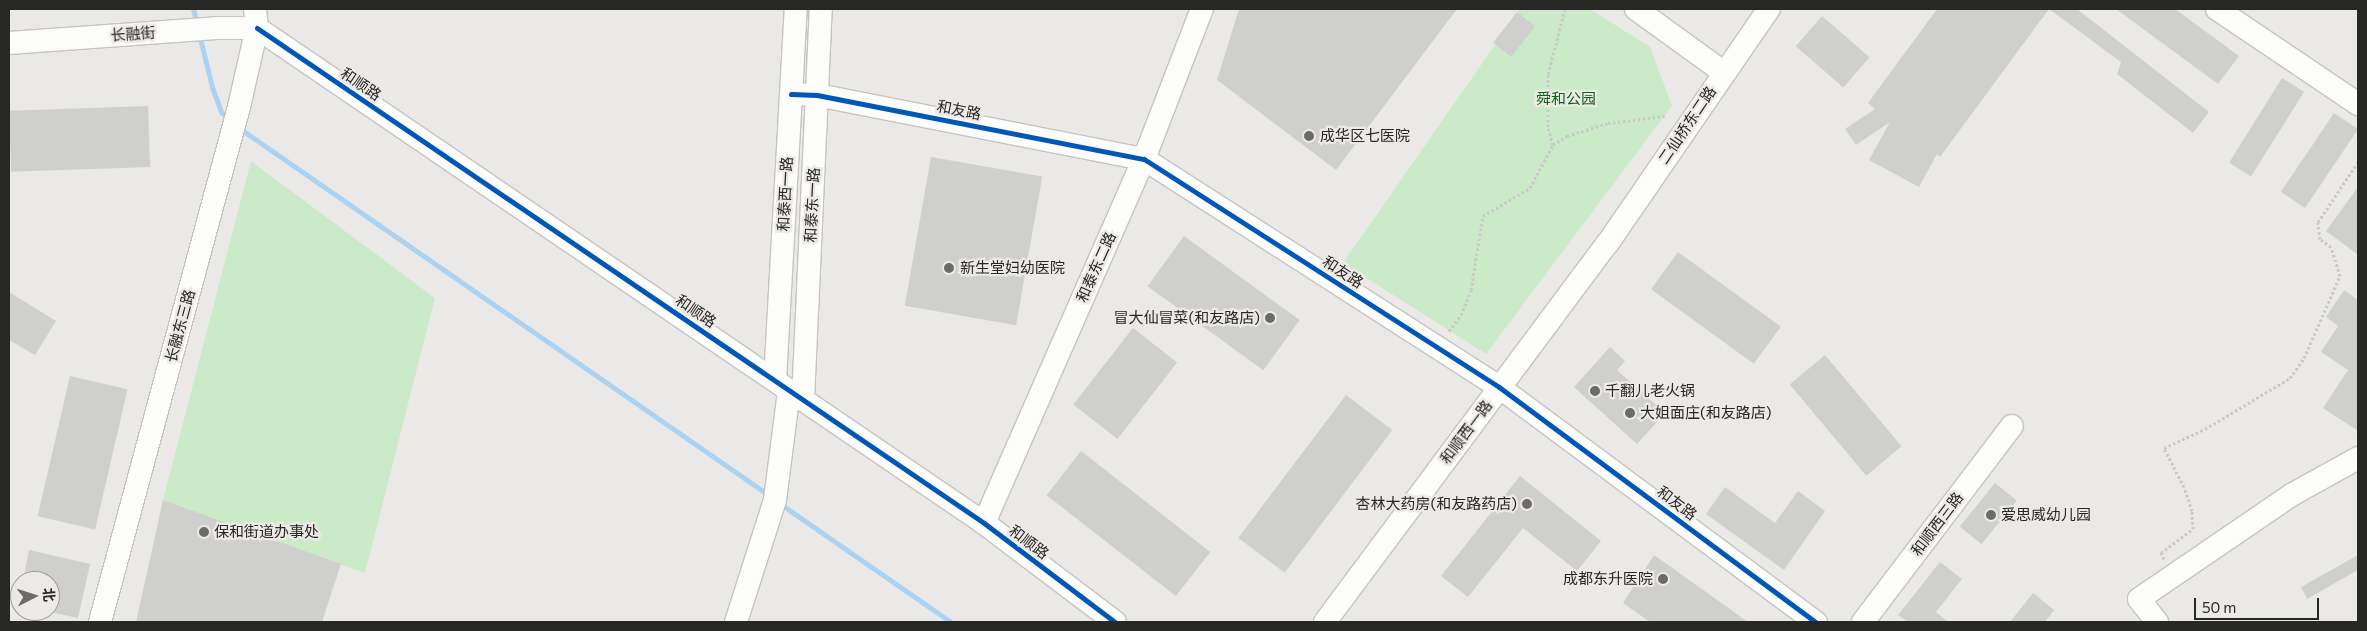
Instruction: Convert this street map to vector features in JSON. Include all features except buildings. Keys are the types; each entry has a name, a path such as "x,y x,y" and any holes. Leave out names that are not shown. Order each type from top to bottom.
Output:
{"street":[{"name":"和泰西一路","path":"789,390 791,94 796,9"},
{"name":"和泰东一路","path":"789,390 817,95 821,9"},
{"name":"和泰东二路","path":"984,524 1144,159 1202,9"},
{"path":"1636,9 1723,72"},
{"name":"二仙桥东二路","path":"1608,243 1723,72 1769,9"},
{"path":"2217,9 2358,104"},
{"name":"长融街","path":"9,43 216,28 256,19"},
{"name":"长融东三路","path":"100,622 239,107 256,19"},
{"name":"和顺路","path":"256,19 984,524 1115,622"},
{"name":"和友路","path":"791,94 817,95 1144,159 1499,387 1816,622"},
{"name":"和顺西一路","path":"1325,622 1608,243"},
{"path":"736,622 775,500 789,390"},
{"name":"和顺西三路","path":"1863,622 2012,426"},
{"path":"2157,622 2138,599 2293,494 2358,458"}],"path":[{"path":"1553,145 1548,127 1548,74 1565,9"},
{"path":"1449,330 1461,315 1471,290 1483,216 1530,188 1553,145 1567,136 1608,123 1665,116"},
{"path":"2172,576 2161,553 2193,529 2192,512 2164,448 2206,429 2290,378 2304,358 2340,276 2331,247 2320,239 2318,222 2358,162"}],"green space":[{"name":"舜和公园","path":"1520,9 1590,9 1650,47 1672,106 1486,354 1343,263"},
{"path":"251,161 435,298 365,573 163,500"}],"waterway":[{"path":"193,9 197,24"},
{"path":"199,34 212,87 221,112 229,119"},
{"path":"239,128 770,496"},
{"path":"779,503 951,622"}],"cycle path":[{"path":"257,28 984,523 1115,622"},
{"path":"791,94 817,95 1144,159 1499,387 1816,622"}],"place":[{"name":"成华区七医院","path":"1309,136"},
{"name":"新生堂妇幼医院","path":"949,268"},
{"name":"冒大仙冒菜(和友路店)","path":"1270,318"},
{"name":"千翻儿老火锅","path":"1595,391"},
{"name":"大姐面庄(和友路店)","path":"1630,413"},
{"name":"杏林大药房(和友路药店)","path":"1527,504"},
{"name":"爱思威幼儿园","path":"1991,515"},
{"name":"保和街道办事处","path":"204,532"},
{"name":"成都东升医院","path":"1663,579"}]}
